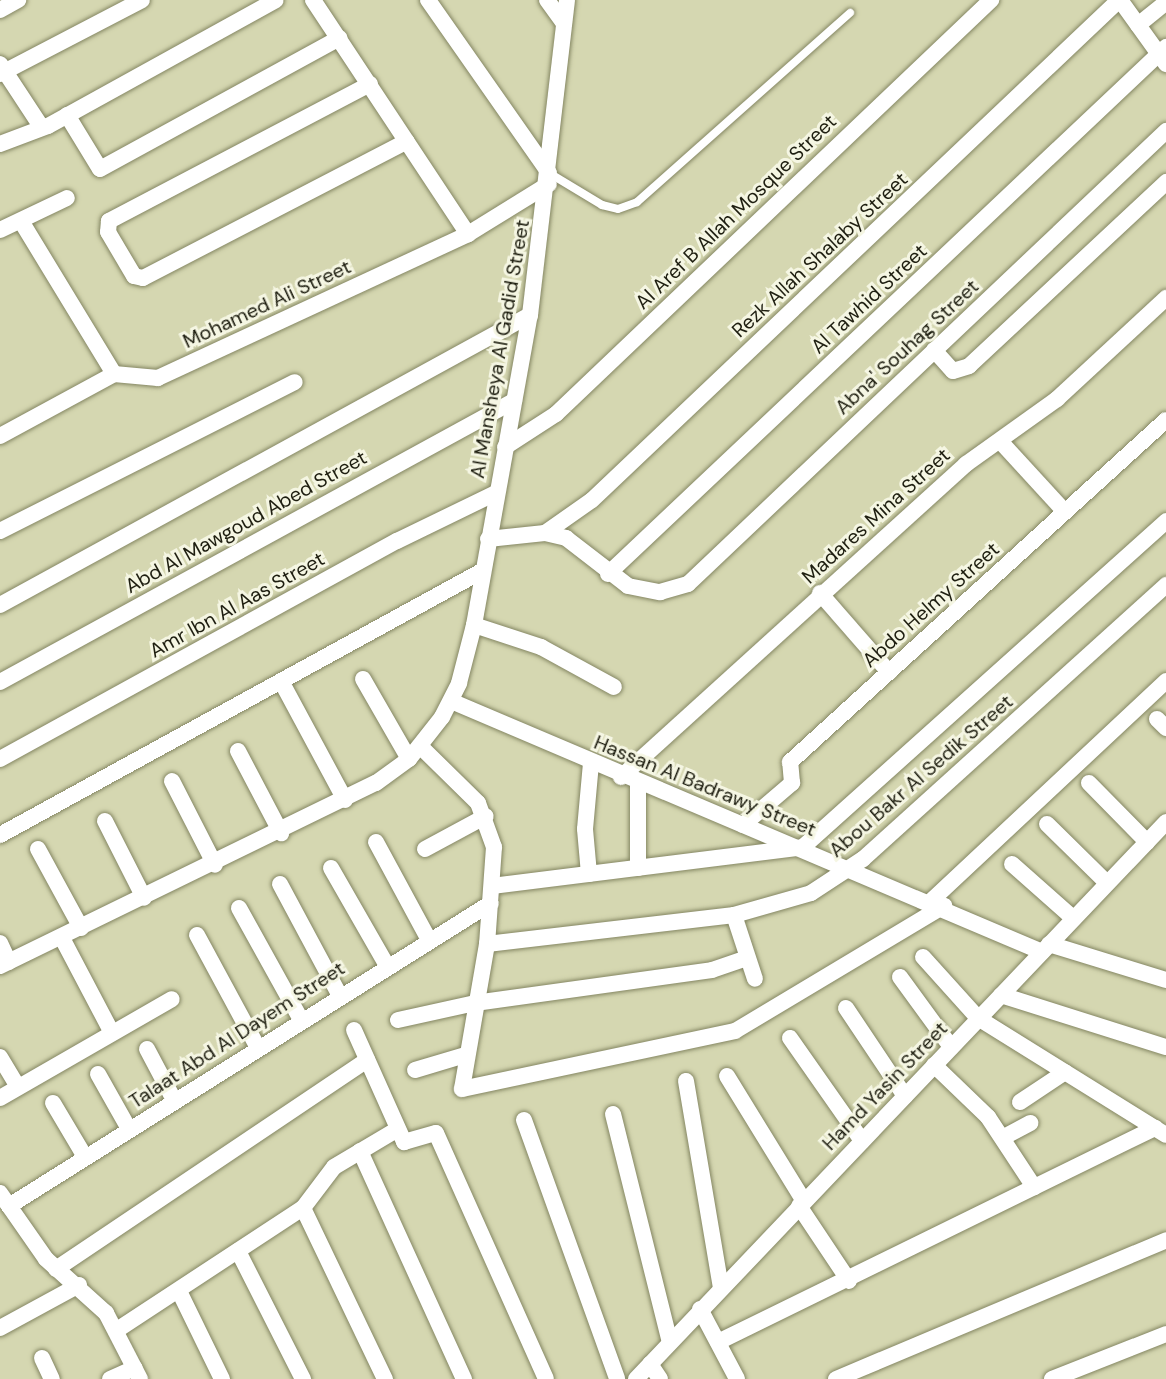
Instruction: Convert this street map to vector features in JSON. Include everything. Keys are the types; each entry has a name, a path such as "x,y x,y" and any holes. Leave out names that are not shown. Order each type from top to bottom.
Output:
{"street":[{"path":"0,10 18,0"},
{"path":"40,125 2,70 142,0"},
{"path":"0,144 67,115 276,0"},
{"path":"313,0 468,234"},
{"path":"428,0 549,178"},
{"path":"547,0 564,23"},
{"name":"Al Mansheya Al Gadid Street","path":"414,752 451,701 474,625 496,493 530,315 549,178 567,0"},
{"name":"Al Aref B Allah Mosque Street","path":"505,447 556,414 991,0"},
{"path":"1120,0 1163,55"},
{"name":"Rezk Allah Shalaby Street","path":"545,533 592,500 1120,0"},
{"path":"1138,25 1166,2"},
{"path":"67,115 100,169 339,38"},
{"name":"Al Tawhid Street","path":"608,574 1163,55"},
{"path":"370,84 113,219 106,224 108,232 140,280 407,141"},
{"name":"Abna' Souhag Street","path":"608,574 639,588 676,591 1166,131"},
{"name":"Mohamed Ali Street","path":"114,374 158,378 468,234 549,178"},
{"path":"934,351 953,371 969,366 1166,182"},
{"path":"0,230 67,198"},
{"path":"2,430 114,374 21,221"},
{"name":"Madares Mina Street","path":"621,777 820,593 966,464 1057,399 1166,298"},
{"path":"0,605 530,315"},
{"path":"0,531 295,382"},
{"name":"Abd Al Mawgoud Abed Street","path":"0,682 514,401"},
{"name":"Abdo Helmy Street","path":"742,825 792,783 790,762 1166,420"},
{"path":"1000,441 1065,512"},
{"name":"Amr Ibn Al Aas Street","path":"0,759 387,547 496,493"},
{"path":"491,894 590,874 802,847 1166,521"},
{"path":"488,539 545,533 575,544 608,574"},
{"path":"0,835 482,571"},
{"name":"Abou Bakr Al Sedik Street","path":"487,944 734,915 790,902 851,868 1166,585"},
{"path":"820,593 889,672"},
{"path":"474,625 541,647 614,687"},
{"path":"363,679 414,752 486,816 494,847 487,944 459,1085 469,1088 735,1031 937,904 1166,681"},
{"path":"281,681 345,800"},
{"name":"Hassan Al Badrawy Street","path":"451,701 621,777 802,847 1045,948 1166,980"},
{"path":"238,751 281,833"},
{"path":"0,944 5,964 62,938 345,800 414,752"},
{"path":"590,874 585,818 591,763"},
{"path":"172,781 214,865"},
{"path":"1089,783 1147,842"},
{"path":"638,784 638,868"},
{"path":"425,849 486,816"},
{"path":"105,821 144,898"},
{"name":"Hamd Yasin Street","path":"636,1379 1166,822"},
{"path":"1047,824 1107,883"},
{"path":"376,842 428,938"},
{"path":"38,849 81,928"},
{"path":"1012,864 1073,918"},
{"path":"331,868 386,964"},
{"path":"280,884 339,994"},
{"name":"Talaat Abd Al Dayem Street","path":"4,1200 85,1157 428,938 491,894"},
{"path":"239,908 300,1018"},
{"path":"734,915 755,979"},
{"path":"196,935 257,1046"},
{"path":"62,938 112,1033"},
{"path":"923,957 978,1018 1160,1132"},
{"path":"398,1020 475,1003 712,970 747,958"},
{"path":"900,977 951,1047"},
{"path":"1001,995 1166,1047"},
{"path":"0,1098 172,999"},
{"path":"846,1008 905,1096"},
{"path":"354,1030 406,1144 436,1133 546,1379"},
{"path":"790,1038 862,1141"},
{"path":"147,1049 174,1100"},
{"path":"415,1070 465,1055"},
{"path":"0,1057 18,1087"},
{"path":"56,1269 367,1060"},
{"path":"934,1065 1004,1137 1034,1187"},
{"path":"1020,1102 1065,1072"},
{"path":"98,1074 129,1129"},
{"path":"727,1076 849,1281"},
{"path":"686,1081 721,1288"},
{"path":"53,1103 85,1157"},
{"path":"614,1114 670,1342"},
{"path":"524,1120 617,1379"},
{"path":"1004,1137 1030,1122"},
{"path":"117,1330 303,1208 334,1167 398,1129"},
{"path":"718,1342 849,1281 1034,1187 1160,1132"},
{"path":"360,1151 464,1379"},
{"path":"4,1200 56,1269 79,1285 117,1330 137,1373 110,1379"},
{"path":"303,1208 385,1379"},
{"path":"836,1379 1166,1240"},
{"path":"238,1251 303,1379"},
{"path":"0,1328 79,1285"},
{"path":"179,1291 222,1379"},
{"path":"700,1310 737,1379"},
{"path":"1052,1379 1166,1334"},
{"path":"42,1358 52,1379"},
{"path":"650,1364 660,1379"}],"lane":[{"path":"549,178 602,205 618,209 637,202 850,13"}]}
